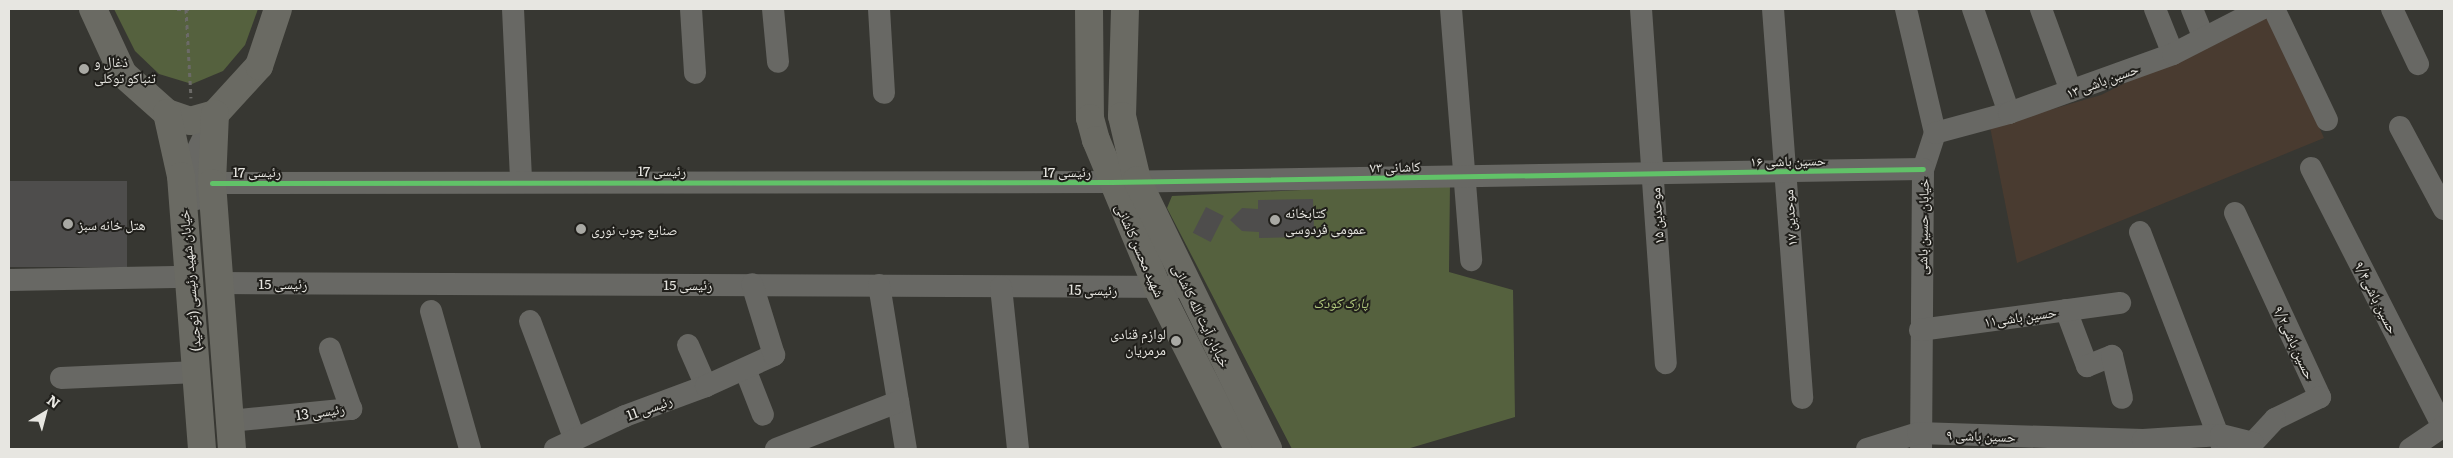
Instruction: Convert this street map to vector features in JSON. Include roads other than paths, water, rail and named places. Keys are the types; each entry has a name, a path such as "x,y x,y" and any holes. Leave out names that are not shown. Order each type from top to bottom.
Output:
{"main road":[{"path":"93,9 123,74 191,116 259,66 278,9"},
{"name":"شهید محسن کاشانی","path":"1089,9 1090,118 1124,181 1158,290 1238,449"},
{"name":"شهید محسن کاشانی","path":"1124,181 1122,116 1125,9"},
{"name":"خیابان شهید رئیسی (توحید)","path":"191,116 212,183 232,449"},
{"name":"خیابان شهید رئیسی (توحید)","path":"191,116 181,176 202,449"},
{"name":"خیابان آیت الله کاشانی","path":"1124,181 1189,287 1268,449"}],"street":[{"path":"513,9 520,180"},
{"path":"691,9 695,72"},
{"path":"773,9 778,62"},
{"path":"879,9 884,93"},
{"path":"1451,9 1470,260"},
{"name":"موحدین ۱۵","path":"1641,9 1666,363"},
{"name":"موحدین ۱۷","path":"1773,9 1802,398"},
{"path":"1906,9 1935,133"},
{"path":"1973,9 2009,113"},
{"path":"2041,9 2071,92"},
{"path":"2155,9 2173,54"},
{"path":"2192,9 2204,38"},
{"name":"حسین باشی ۱۳","path":"1935,133 2009,113 2173,54 2261,9"},
{"path":"2274,9 2327,120"},
{"path":"2392,9 2418,64"},
{"path":"191,116 214,449"},
{"path":"2400,127 2444,209"},
{"name":"خیابان حسین باشی","path":"1920,441 1923,169 1935,133"},
{"name":"حسین باشی۹/۴","path":"2311,168 2444,427"},
{"name":"حسین باشی ۱۶","path":"1653,174 1923,169"},
{"name":"کاشانی ۷۳","path":"1124,181 1653,174"},
{"name":"رئیسی 17","path":"212,183 520,180 1124,181"},
{"name":"حسین باشی۹/۲","path":"2235,213 2320,397 2275,419 2255,446"},
{"path":"2140,232 2222,442"},
{"path":"9,280 189,277"},
{"name":"رئیسی 15","path":"219,283 752,284 1158,290 1189,287"},
{"name":"رئیسی 11","path":"565,444 625,416 706,386 774,354 752,284"},
{"path":"879,285 906,449"},
{"path":"1001,287 1018,449"},
{"name":"حسین باشی۱۱","path":"1920,330 2120,302"},
{"path":"2066,310 2087,366 2112,356 2122,398"},
{"path":"431,311 470,449"},
{"path":"530,321 565,444"},
{"path":"688,345 706,386"},
{"name":"رئیسی 13","path":"230,421 351,409 330,349"},
{"path":"745,368 762,415"},
{"path":"61,378 197,372"},
{"path":"776,449 814,442 898,402"},
{"path":"2410,449 2444,427"},
{"name":"حسین باشی ۹","path":"1867,449 1920,441 2144,445 2222,442 2255,446"}],"place":[{"name":"ذغال و تنباکو توکلی","path":"84,69"},
{"name":"کتابخانه عمومی فردوسی","path":"1275,220"},
{"name":"هتل خانه سبز","path":"68,224"},
{"name":"صنایع چوب نوری","path":"581,229"},
{"name":"لوازم قنادی مرمریان","path":"1176,341"}],"park label":[{"name":"پارک کودک","path":"1341,302"}]}
